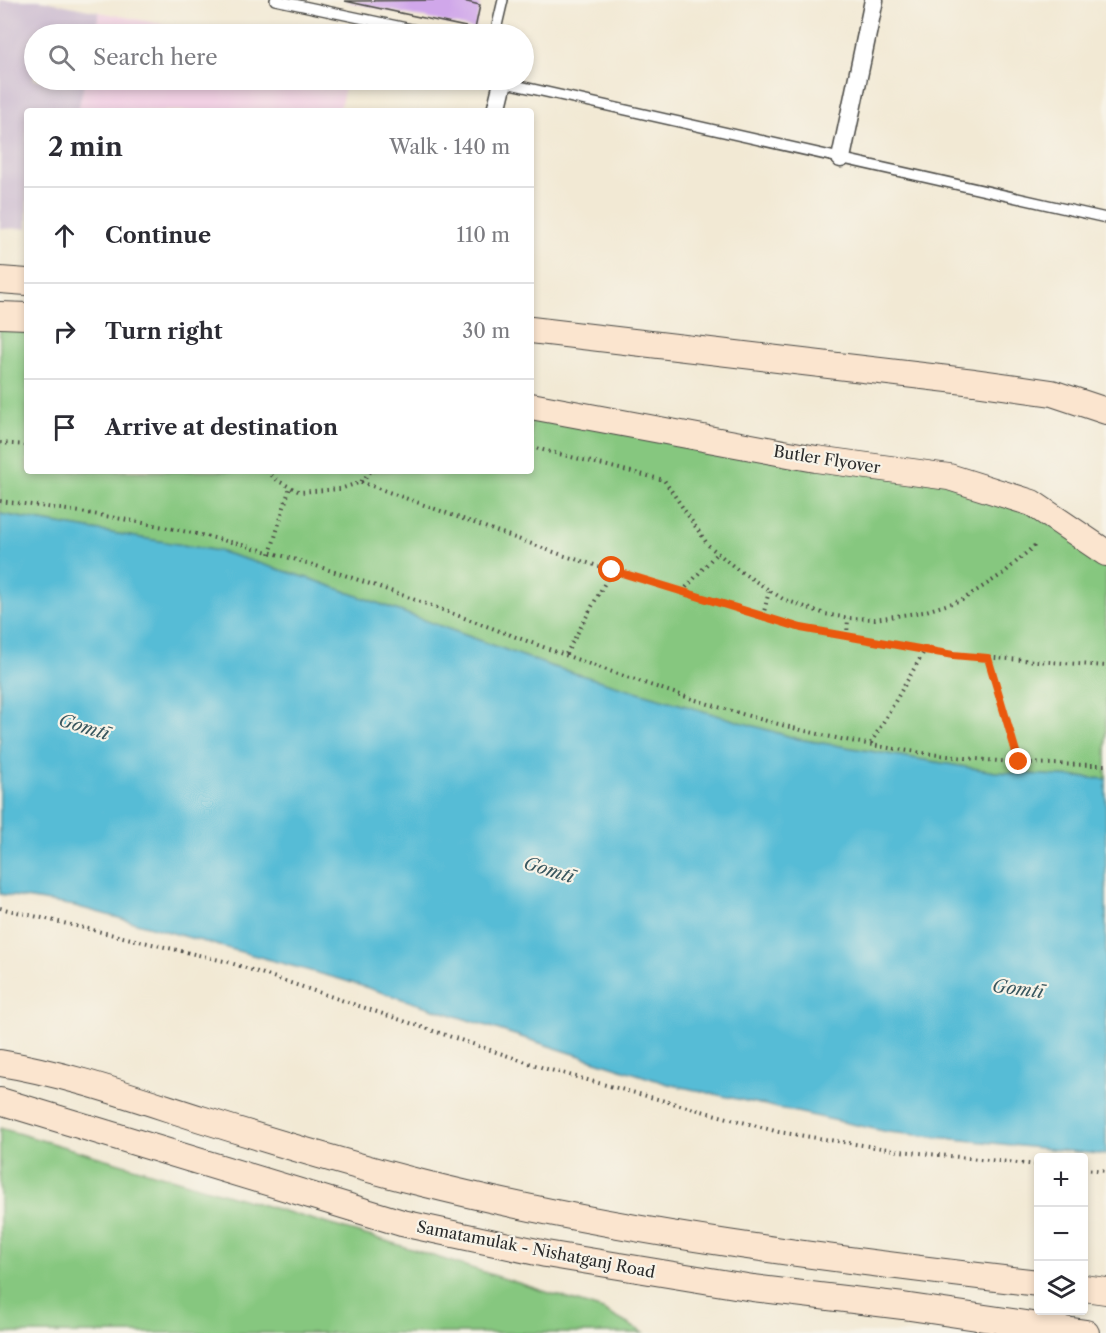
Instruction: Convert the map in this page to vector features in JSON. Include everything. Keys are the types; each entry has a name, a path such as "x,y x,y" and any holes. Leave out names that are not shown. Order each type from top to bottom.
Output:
{"street":[{"path":"841,158 874,0"},
{"path":"496,108 497,90"},
{"path":"0,280 24,282"},
{"path":"0,315 24,316"},
{"path":"534,330 974,381 1052,393 1106,411"},
{"name":"Butler Flyover","path":"534,407 816,459 949,477 1032,503 1106,553"},
{"path":"0,1063 31,1068 108,1089 273,1142 423,1183 549,1211 760,1250 1034,1283"},
{"name":"Samatamulak - Nishatganj Road","path":"0,1101 402,1223 546,1254 753,1288 903,1306 1086,1333"},
{"path":"1088,1289 1106,1291"}],"lane":[{"path":"275,0 388,24"},
{"path":"497,24 503,0"},
{"path":"534,89 1106,218"}],"path":[{"path":"0,443 24,446"},
{"path":"534,448 664,480 708,545 717,553 783,599 825,614 875,619 923,612 962,600 1004,573 1035,545"},
{"path":"271,474 300,492 340,489 361,482 368,474"},
{"path":"361,482 612,570 801,628 925,650 988,658 1106,666"},
{"path":"270,554 290,487"},
{"path":"0,501 140,522 324,569 692,699 828,736 979,760 1106,765"},
{"path":"682,592 717,553"},
{"path":"566,654 612,570"},
{"path":"763,616 769,591"},
{"path":"847,636 848,618"},
{"path":"871,743 925,650"},
{"path":"988,658 1019,762"},
{"path":"0,908 228,962 382,1011 467,1044 779,1132 900,1151 1034,1165"},
{"path":"1088,1169 1106,1170"}],"shaded area":[{"path":"0,0 40,0 99,12 97,24 24,24 24,90 83,90 79,108 24,108 24,228 0,229"},
{"path":"99,12 161,24 97,24"},
{"path":"83,90 344,90 340,108 79,108"}],"green space":[{"path":"0,326 24,327 24,474 534,474 534,414 980,482 1106,555 1106,779 996,772 798,739 550,666 314,580 218,551 0,514"},
{"path":"0,1128 386,1241 603,1310 644,1333 0,1333"}],"water":[{"name":"Gomtī","path":"0,514 218,551 314,580 550,666 798,739 995,772 1106,779 1106,1155 888,1132 668,1084 343,980 75,906 0,894"}],"building":[{"path":"459,0 480,5 476,24 452,24 345,1"}],"route":[{"path":"612,570 801,628 953,655 988,658 1019,762"}]}
